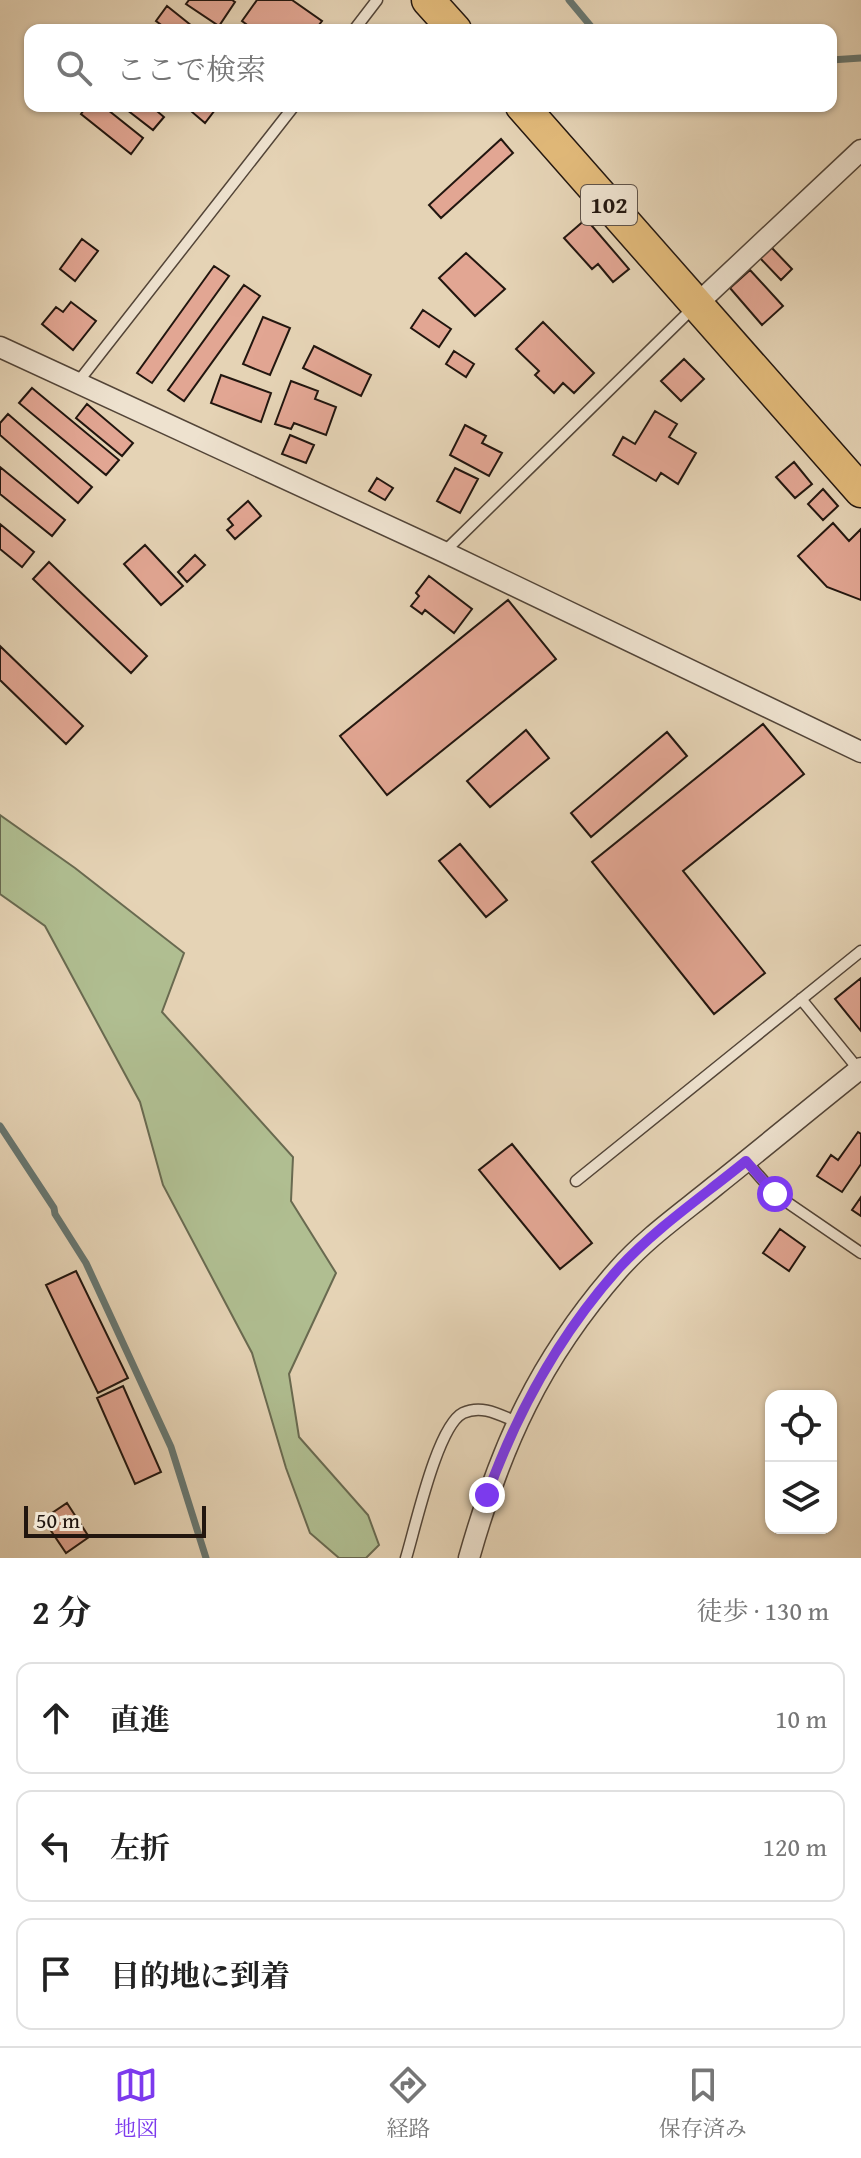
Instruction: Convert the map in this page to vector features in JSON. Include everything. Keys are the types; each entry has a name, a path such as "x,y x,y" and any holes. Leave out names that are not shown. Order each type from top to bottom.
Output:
{"highway":[{"path":"428,0 450,24"},
{"name":"102","path":"527,112 861,491"}],"street":[{"path":"697,304 861,150"},
{"path":"0,347 444,552 861,752"},
{"path":"469,1558 487,1495 517,1422 573,1325 620,1267 860,1069"}],"lane":[{"path":"359,24 377,0"},
{"path":"78,382 289,112"},
{"path":"444,552 697,304"},
{"path":"576,1181 861,951"},
{"path":"801,999 860,1069"},
{"path":"746,1161 775,1194 861,1253"},
{"path":"406,1558 438,1448 450,1425 463,1413 487,1410 517,1422"}],"green space":[{"path":"0,815 75,868 184,953 162,1012 293,1157 291,1201 336,1273 289,1374 299,1437 368,1515 379,1545 366,1558 339,1558 310,1533 286,1468 252,1353 163,1185 140,1102 45,926 0,894"}],"building":[{"path":"189,0 235,2 220,24 186,4"},
{"path":"257,0 292,0 322,21 320,24 246,24 242,21"},
{"path":"167,6 190,24 160,24 156,21"},
{"path":"110,112 143,138 131,154 81,114"},
{"path":"130,112 158,112 164,117 153,130"},
{"path":"192,112 213,112 205,123"},
{"path":"501,139 513,153 441,218 429,205"},
{"path":"586,219 629,269 613,282 598,264 592,269 564,238"},
{"path":"82,239 98,251 75,281 60,269"},
{"path":"771,247 792,269 781,280 760,258"},
{"path":"466,253 505,289 475,316 439,278"},
{"path":"214,266 229,276 152,383 137,373"},
{"path":"750,270 783,306 762,325 730,288"},
{"path":"244,285 260,296 184,401 168,390"},
{"path":"71,302 96,321 73,350 42,324 56,307 63,312"},
{"path":"423,310 451,329 439,347 411,328"},
{"path":"263,317 290,328 270,375 243,364"},
{"path":"543,322 594,373 574,393 563,383 554,393 535,375 539,371 516,349"},
{"path":"314,346 371,375 361,396 303,368"},
{"path":"454,351 474,364 466,377 446,364"},
{"path":"684,359 704,379 681,401 661,381"},
{"path":"221,375 271,393 261,422 211,403"},
{"path":"291,381 318,391 315,399 336,407 326,435 294,423 291,429 275,424"},
{"path":"32,388 119,460 106,475 19,403"},
{"path":"87,404 133,443 122,456 76,418"},
{"path":"655,411 677,424 669,437 696,453 678,484 661,473 656,481 613,455 623,437 635,444"},
{"path":"8,414 92,487 78,503 0,435 0,423"},
{"path":"465,425 486,436 482,443 502,453 489,476 450,455"},
{"path":"290,435 314,445 306,463 282,454"},
{"path":"794,462 812,484 795,498 776,477"},
{"path":"0,467 65,520 52,536 0,494"},
{"path":"455,468 478,479 460,513 437,501"},
{"path":"377,478 393,488 385,500 369,491"},
{"path":"823,489 838,506 823,520 808,504"},
{"path":"248,501 261,516 235,539 227,530 233,525 228,519"},
{"path":"833,523 849,541 861,529 861,600 827,587 798,556"},
{"path":"0,524 34,552 22,567 0,549"},
{"path":"145,545 183,586 161,605 124,564"},
{"path":"195,555 205,565 187,582 178,572"},
{"path":"49,562 147,656 131,673 33,579"},
{"path":"429,576 472,609 454,633 425,610 422,614 411,606 419,596 416,593"},
{"path":"508,600 556,659 387,795 340,736"},
{"path":"0,646 83,726 66,744 0,680"},
{"path":"763,724 804,774 683,871 765,973 714,1014 592,862"},
{"path":"526,730 549,758 490,807 467,781"},
{"path":"667,732 687,756 591,837 571,813"},
{"path":"460,844 507,900 486,917 439,861"},
{"path":"861,978 861,1031 835,999"},
{"path":"858,1132 861,1134 861,1164 842,1192 817,1176 831,1155 838,1160"},
{"path":"512,1144 592,1243 560,1269 479,1170"},
{"path":"861,1197 861,1216 852,1210"},
{"path":"780,1229 805,1247 789,1271 763,1253"},
{"path":"76,1271 128,1378 98,1393 46,1285"},
{"path":"123,1386 161,1472 135,1484 97,1398"},
{"path":"67,1503 89,1537 66,1553 43,1519"}],"waterway":[{"path":"569,0 589,24"},
{"path":"837,60 861,58"},
{"path":"0,1126 86,1263 171,1447 206,1558"}],"route":[{"path":"487,1495 517,1422 544,1371 573,1325 620,1267 746,1161 775,1194"}]}
